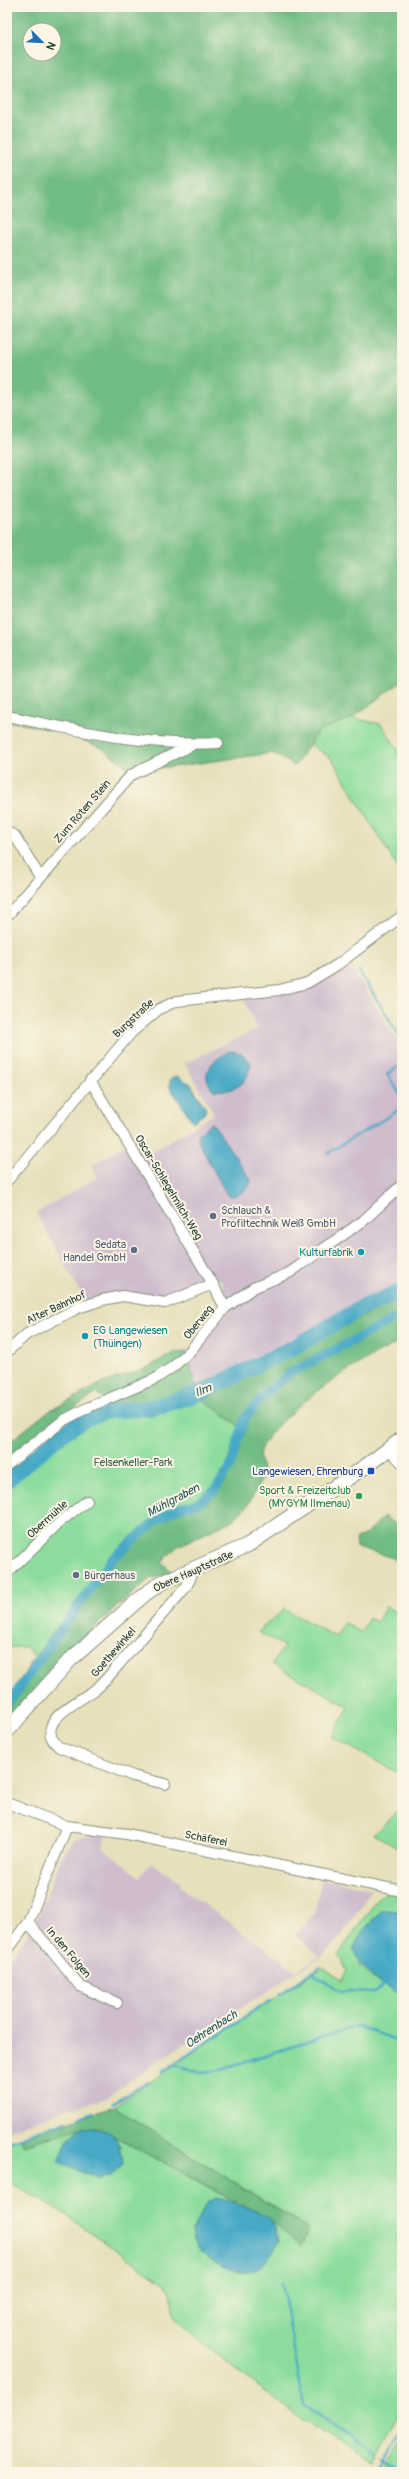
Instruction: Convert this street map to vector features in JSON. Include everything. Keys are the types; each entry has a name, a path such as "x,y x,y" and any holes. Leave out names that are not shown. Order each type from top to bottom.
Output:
{"main road":[{"name":"Obere Hauptstraße","path":"7,1731 66,1664 122,1612 153,1588 248,1545 402,1439"}],"street":[{"name":"Zum Roten Stein","path":"7,716 114,736 192,745 218,743"},
{"name":"Zum Roten Stein","path":"7,916 131,775 192,745"},
{"path":"7,832 15,836 40,877"},
{"name":"Burgstraße","path":"7,1181 131,1032 168,1004 177,1001 280,990 307,983 321,976 402,916"},
{"name":"Oscar-Schlegelmilch-Weg","path":"90,1080 213,1284 225,1308"},
{"name":"Oberweg","path":"7,1465 64,1420 88,1406 155,1379 174,1366 190,1351 225,1308 253,1288 289,1272 363,1221 402,1185"},
{"name":"Alter Bahnhof","path":"7,1352 22,1338 36,1329 78,1308 102,1300 123,1296 165,1303 213,1284"},
{"path":"389,1449 402,1463"},
{"name":"Obermühle","path":"7,1573 62,1520 87,1501"},
{"name":"Goethewinkel","path":"164,1784 127,1774 59,1747 52,1741 50,1730 60,1713 97,1688 109,1676 186,1587 190,1579 191,1570"},
{"name":"Schäferei","path":"7,1803 67,1826 126,1834 402,1891"},
{"path":"7,1951 28,1922 67,1826"},
{"name":"In den Folgen","path":"28,1922 80,1986 117,2003"}],"shaded area":[{"path":"348,962 402,1048 402,1297 284,1356 197,1390 186,1352 230,1310 220,1278 163,1301 121,1293 86,1302 36,1213 98,1177 91,1166 132,1140 143,1157 214,1114 185,1063 257,1029 243,998 277,994"},
{"path":"96,1834 105,1837 103,1848 140,1877 151,1862 181,1883 179,1886 296,1971 320,1956 295,1935 314,1913 322,1879 372,1889 341,1936 324,1955 170,2053 106,2098 63,2110 7,2132 7,1961 23,1942 40,1913 60,1860 74,1839"}],"green space":[{"path":"7,7 402,7 402,681 352,718 318,731 295,766 273,753 171,767 129,769 102,748 63,732 7,721"},
{"path":"352,718 381,724 397,748 402,769 402,875 332,759 310,744 318,731"},
{"path":"402,1297 402,1342 367,1359 346,1372 303,1403 285,1419 270,1434 261,1448 260,1458 264,1475 248,1505 232,1521 178,1546 162,1562 173,1573 150,1579 114,1609 60,1661 7,1722 7,1701 35,1657 110,1557 156,1518 177,1506 196,1500 212,1490 224,1476 232,1458 239,1426 198,1396 111,1404 97,1393 57,1419 7,1459 7,1444 46,1413 102,1383 142,1370 174,1353 186,1352 197,1389 284,1356"},
{"name":"Felsenkeller-Park","path":"198,1396 239,1426 232,1458 224,1476 212,1490 196,1500 177,1506 156,1518 110,1557 35,1657 26,1647 10,1647 7,1644 7,1490 66,1437 111,1404"},
{"path":"384,1516 402,1529 402,1569 393,1558 357,1547 356,1539 366,1534"},
{"path":"386,1606 398,1614 402,1607 402,1775 332,1737 349,1707 272,1664 284,1646 258,1632 284,1609 336,1637 344,1623 361,1632 369,1618 377,1622"},
{"path":"402,1807 402,1851 374,1834"},
{"path":"385,1893 393,1893 402,1898 402,1911 382,1910 365,1929 359,1965 371,1977 402,1996 402,2409 372,2460 305,2422 201,2343 174,2317 171,2292 165,2284 60,2211 7,2182 7,2142 21,2137 24,2145 81,2128 67,2141 122,2147 113,2134 237,2203 216,2198 254,2270 267,2260 279,2240 271,2220 301,2246 308,2228 114,2107 218,2035 323,1967 341,1980 347,1971 339,1954 378,1898"},
{"path":"114,2107 308,2229 301,2247 271,2220 99,2128 81,2128 23,2145 21,2137"},
{"path":"402,2439 402,2472 382,2472"}],"water":[{"path":"229,1051 242,1053 251,1063 247,1077 239,1086 233,1089 221,1091 213,1090 207,1077 209,1067"},
{"path":"176,1076 191,1084 206,1109 204,1114 193,1122 169,1086 171,1078"},
{"path":"210,1123 214,1125 251,1180 249,1187 246,1190 235,1196 227,1195 198,1141 198,1134"},
{"path":"382,1910 402,1911 402,1996 386,1987 373,1977 362,1965 353,1949 362,1932"},
{"path":"81,2128 100,2129 113,2135 117,2140 120,2146 123,2165 111,2176 98,2178 59,2162 67,2141"},
{"path":"216,2198 253,2209 271,2220 279,2240 269,2258 258,2268 246,2271 230,2269 206,2256 196,2245 192,2231 206,2203"}],"waterway":[{"path":"359,971 402,1040"},
{"path":"402,1064 387,1074 402,1097"},
{"path":"328,1153 402,1108"},
{"name":"Ilm","path":"7,1480 63,1433 85,1419 106,1411 150,1408 198,1394 296,1346 363,1307 402,1291"},
{"name":"Mühlgraben","path":"7,1705 112,1559 157,1520 178,1508 198,1503 213,1492 230,1468 245,1418 264,1395 290,1373 402,1315"},
{"name":"Oehrenbach","path":"280,1994 319,1967"},
{"path":"312,1973 341,1991 375,1992 383,1985"},
{"name":"Oehrenbach","path":"162,2072 270,2001"},
{"path":"172,2064 201,2072 215,2071 357,2026 402,2042"},
{"name":"Oehrenbach","path":"112,2104 148,2082"},
{"name":"Oehrenbach","path":"80,2117 94,2112"},
{"name":"Oehrenbach","path":"7,2143 67,2121"},
{"path":"282,2283 304,2405 376,2452"},
{"path":"377,2472 402,2430"},
{"path":"383,2456 402,2468"}],"place":[{"name":"Schlauch & Profiltechnik Weiß GmbH","path":"213,1216"},
{"name":"Sedata Handel GmbH","path":"134,1250"},
{"name":"Kulturfabrik","path":"361,1252"},
{"name":"EG Langewiesen (Thüingen)","path":"85,1336"},
{"name":"Langewiesen, Ehrenburg","path":"371,1471"},
{"name":"Sport & Freizeitclub (MYGYM Ilmenau)","path":"359,1496"},
{"name":"Bürgerhaus","path":"76,1575"}]}
